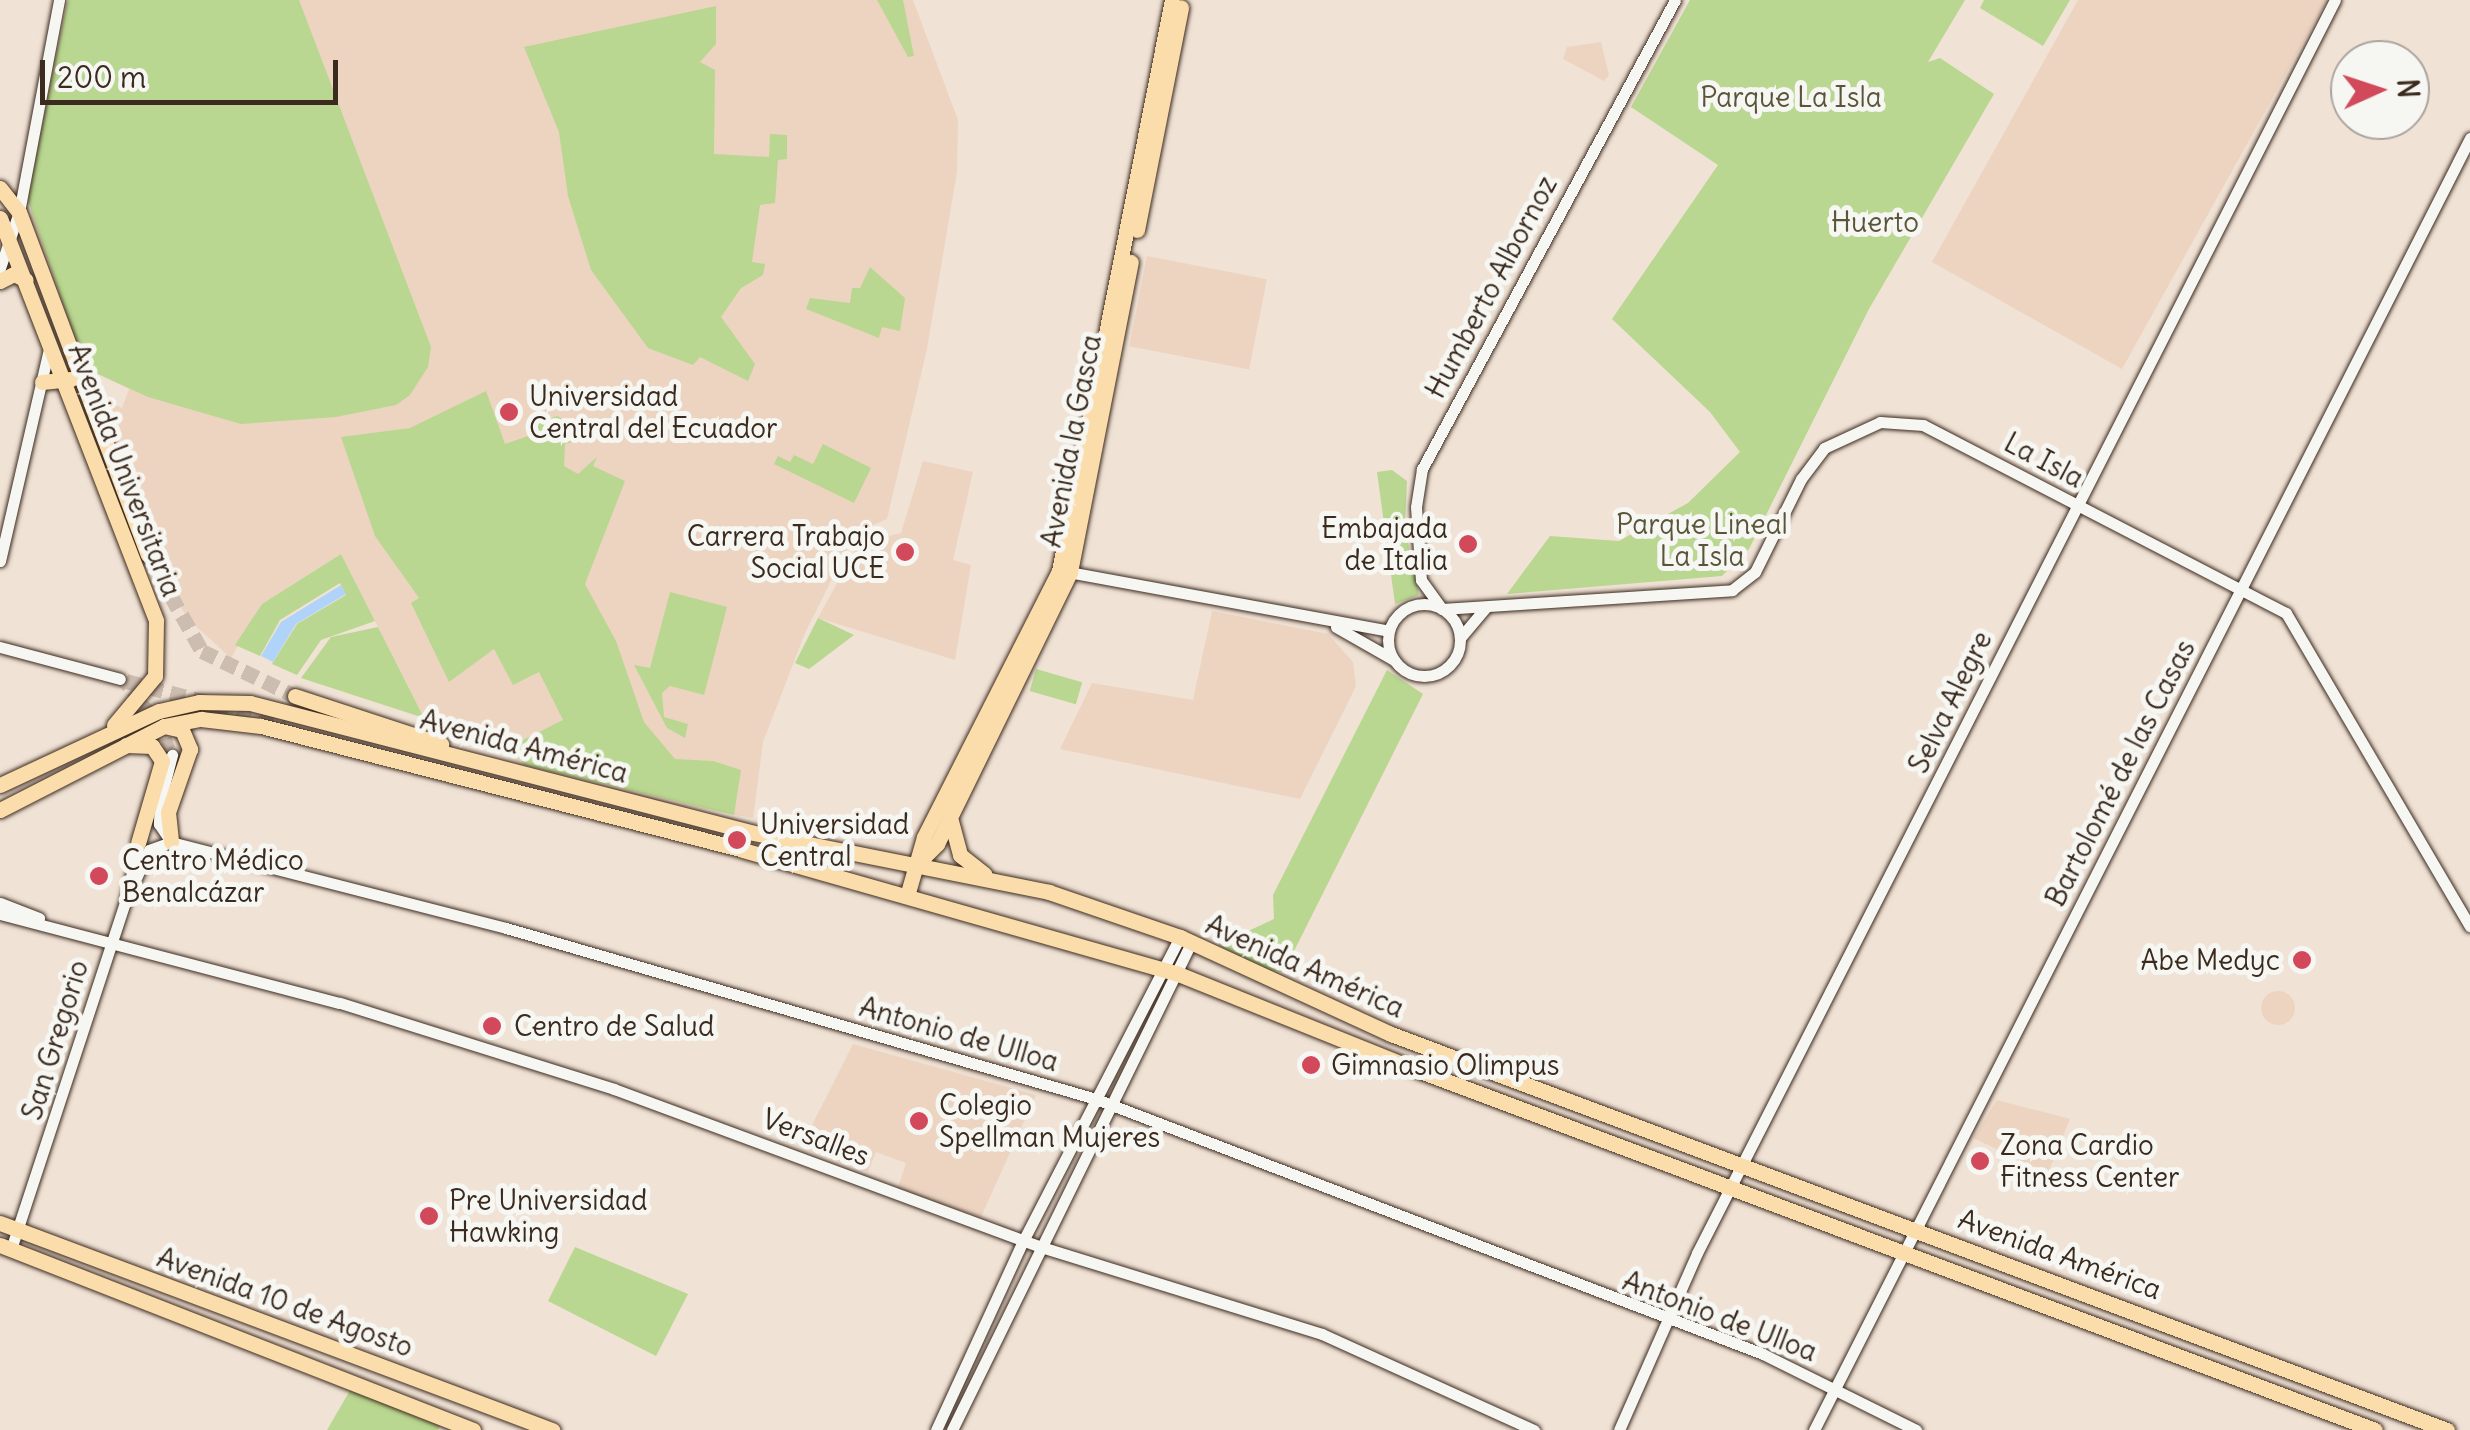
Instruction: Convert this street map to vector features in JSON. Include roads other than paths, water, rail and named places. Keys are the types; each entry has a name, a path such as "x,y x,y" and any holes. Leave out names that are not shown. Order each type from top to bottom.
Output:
{"main road":[{"name":"Avenida la Gasca","path":"1087,463 1172,0"},
{"name":"Avenida la Gasca","path":"907,896 1065,571 1183,0"},
{"name":"Avenida Universitaria","path":"0,188 19,212 148,555"},
{"name":"Avenida Universitaria","path":"0,218 11,235 158,634 150,688 107,731"},
{"path":"0,281 14,274 26,280"},
{"path":"42,382 62,376 80,380"},
{"name":"Avenida la Gasca","path":"920,864 924,837 1065,571"},
{"path":"296,696 426,735 452,753"},
{"name":"Avenida América","path":"107,731 174,707 234,702 452,753 754,832 989,877 1186,940 1391,1034 1917,1227 2446,1430"},
{"name":"Avenida América","path":"0,810 122,745 191,719 247,723 476,780 1170,971 2375,1430"},
{"path":"286,723 476,780"},
{"path":"164,726 182,730 190,749 168,812 171,842"},
{"path":"0,785 107,731"},
{"path":"122,745 152,746 162,760 138,843"},
{"path":"951,812 950,836 960,855 989,877"},
{"name":"Avenida 10 de Agosto","path":"0,1223 552,1430"},
{"name":"Avenida 10 de Agosto","path":"5,1247 473,1430"}],"street":[{"path":"0,268 19,212 60,0"},
{"name":"Humberto Albornoz","path":"1442,609 1421,580 1416,542 1422,468 1675,0"},
{"name":"Selva Alegre","path":"1619,1430 1665,1318 1731,1186 2335,0"},
{"name":"Bartolomé de las Casas","path":"1814,1430 2470,138"},
{"path":"0,561 50,344"},
{"name":"La Isla","path":"1442,609 1745,585 1824,448 1880,422 1924,426 2243,585 2289,616 2470,926"},
{"path":"1065,571 1328,623 1389,631"},
{"path":"1328,623 1394,660 1411,674 1433,675 1451,663 1460,638 1486,606"},
{"path":"1394,660 1389,631 1407,608 1442,609 1460,638"},
{"path":"0,646 120,679"},
{"name":"San Gregorio","path":"126,902 138,843 160,802 172,756"},
{"path":"160,802 158,824 171,842"},
{"name":"San Gregorio","path":"5,1247 20,1231 126,902 149,850 171,842"},
{"name":"Antonio de Ulloa","path":"171,842 506,928 1096,1099 1665,1318 1836,1389 1916,1430"},
{"name":"Versalles","path":"0,902 112,942 340,1003 602,1085 1038,1246 1322,1334 1534,1430"},
{"name":"Versalles","path":"0,914 66,928"},
{"path":"936,1430 1024,1240 1096,1099 1186,940"},
{"path":"952,1430 1170,971"}],"water":[{"path":"341,585 346,594 296,624 273,662 261,656 281,622"}],"tunnel":[{"path":"148,555 202,651 295,696"},
{"path":"120,679 161,722 172,755"},
{"path":"126,681 286,723"}],"place":[{"name":"Universidad Central del Ecuador","path":"509,412"},
{"name":"Embajada de Italia","path":"1468,544"},
{"name":"Carrera Trabajo Social UCE","path":"905,552"},
{"name":"Universidad Central","path":"737,840"},
{"name":"Centro Médico Benalcázar","path":"99,876"},
{"name":"Abe Medyc","path":"2302,960"},
{"name":"Centro de Salud","path":"492,1026"},
{"name":"Gimnasio Olimpus","path":"1311,1065"},
{"name":"Colegio Spellman Mujeres","path":"919,1121"},
{"name":"Zona Cardio Fitness Center","path":"1980,1161"},
{"name":"Pre Universidad Hawking","path":"429,1216"}],"park label":[{"name":"Parque La Isla","path":"1791,97"},
{"name":"Huerto","path":"1875,222"},
{"name":"Parque Lineal La Isla","path":"1702,540"}]}
